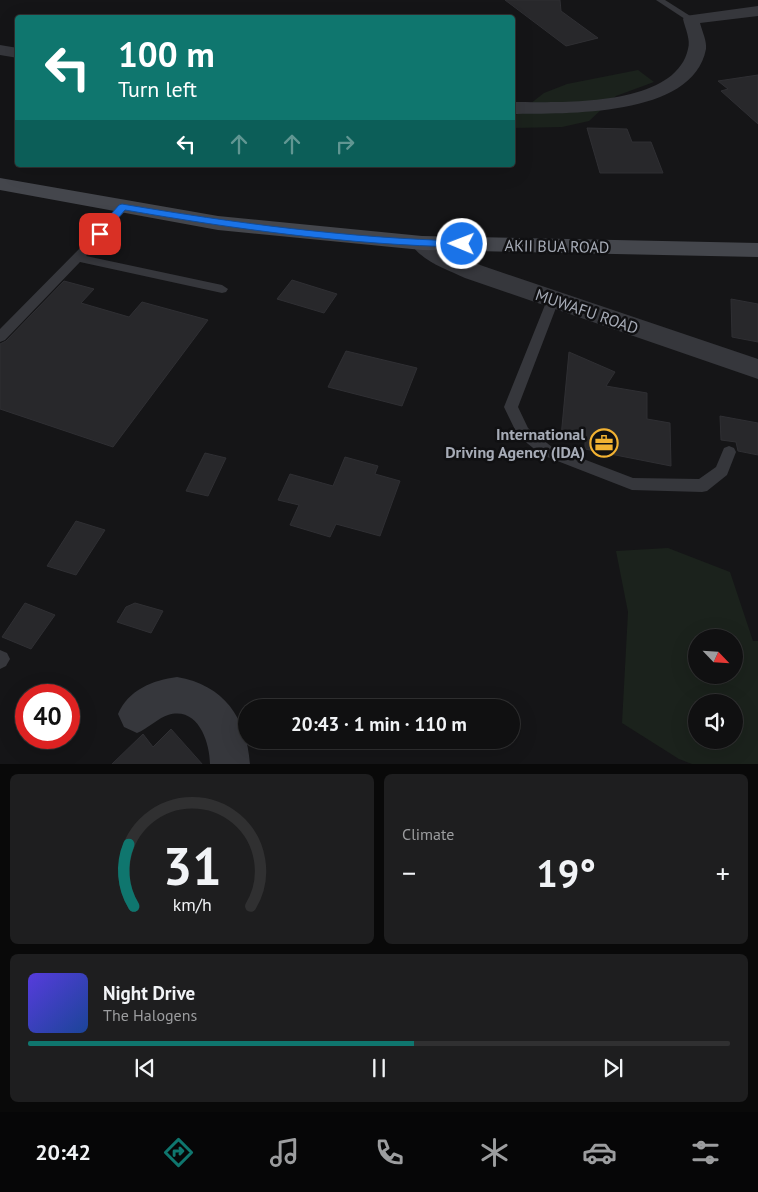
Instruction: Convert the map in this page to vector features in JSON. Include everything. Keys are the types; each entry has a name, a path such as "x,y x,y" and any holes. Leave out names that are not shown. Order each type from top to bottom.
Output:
{"street":[{"path":"515,108 576,107 638,100 676,81 693,64 698,47 691,19 758,9 751,0"},
{"path":"0,50 15,53"},
{"name":"AKII BUA ROAD","path":"0,184 218,223 422,243 758,250"},
{"name":"MUWAFU ROAD","path":"422,243 441,258 553,300 758,369"},
{"path":"137,714 162,697 188,696 217,716 227,734 230,764"}],"lane":[{"path":"660,0 691,19"},
{"path":"0,337 78,258 122,207"},
{"path":"78,258 222,289"},
{"path":"553,300 511,407 523,432 547,451 632,484 702,486 722,471 729,452"}],"shaded area":[{"path":"638,70 654,82 616,96 589,121 562,127 515,128 515,116 544,93 567,84"},
{"path":"668,548 730,572 753,641 758,641 758,764 692,764 679,759 622,723 628,612 616,551"}],"building":[{"path":"505,0 560,0 561,11 598,38 566,46"},
{"path":"758,75 758,124 721,91 728,89 718,81"},
{"path":"587,128 627,129 632,142 651,142 663,173 600,173"},
{"path":"292,280 337,294 324,313 277,299"},
{"path":"64,281 94,289 81,303 129,317 142,302 208,320 113,447 0,409 0,344 6,341"},
{"path":"731,299 758,304 758,342 732,337"},
{"path":"346,351 417,368 402,406 328,387"},
{"path":"569,352 615,372 606,386 647,393 647,419 670,423 671,466 585,449 585,441 561,437"},
{"path":"720,416 758,423 758,455 738,451 736,442 721,440"},
{"path":"205,453 226,458 208,496 186,491"},
{"path":"345,457 378,466 375,474 400,481 380,536 336,524 330,537 290,525 299,505 278,500 290,474 333,486"},
{"path":"76,521 105,530 76,575 47,566"},
{"path":"25,603 55,615 31,649 2,637"},
{"path":"135,603 163,611 151,633 117,622 126,607"},
{"path":"171,729 202,764 112,764 143,734 153,747"}],"place":[{"name":"International Driving Agency (IDA)","path":"604,443"}],"route":[{"path":"100,234 122,207 218,223 422,243 462,244"}]}
